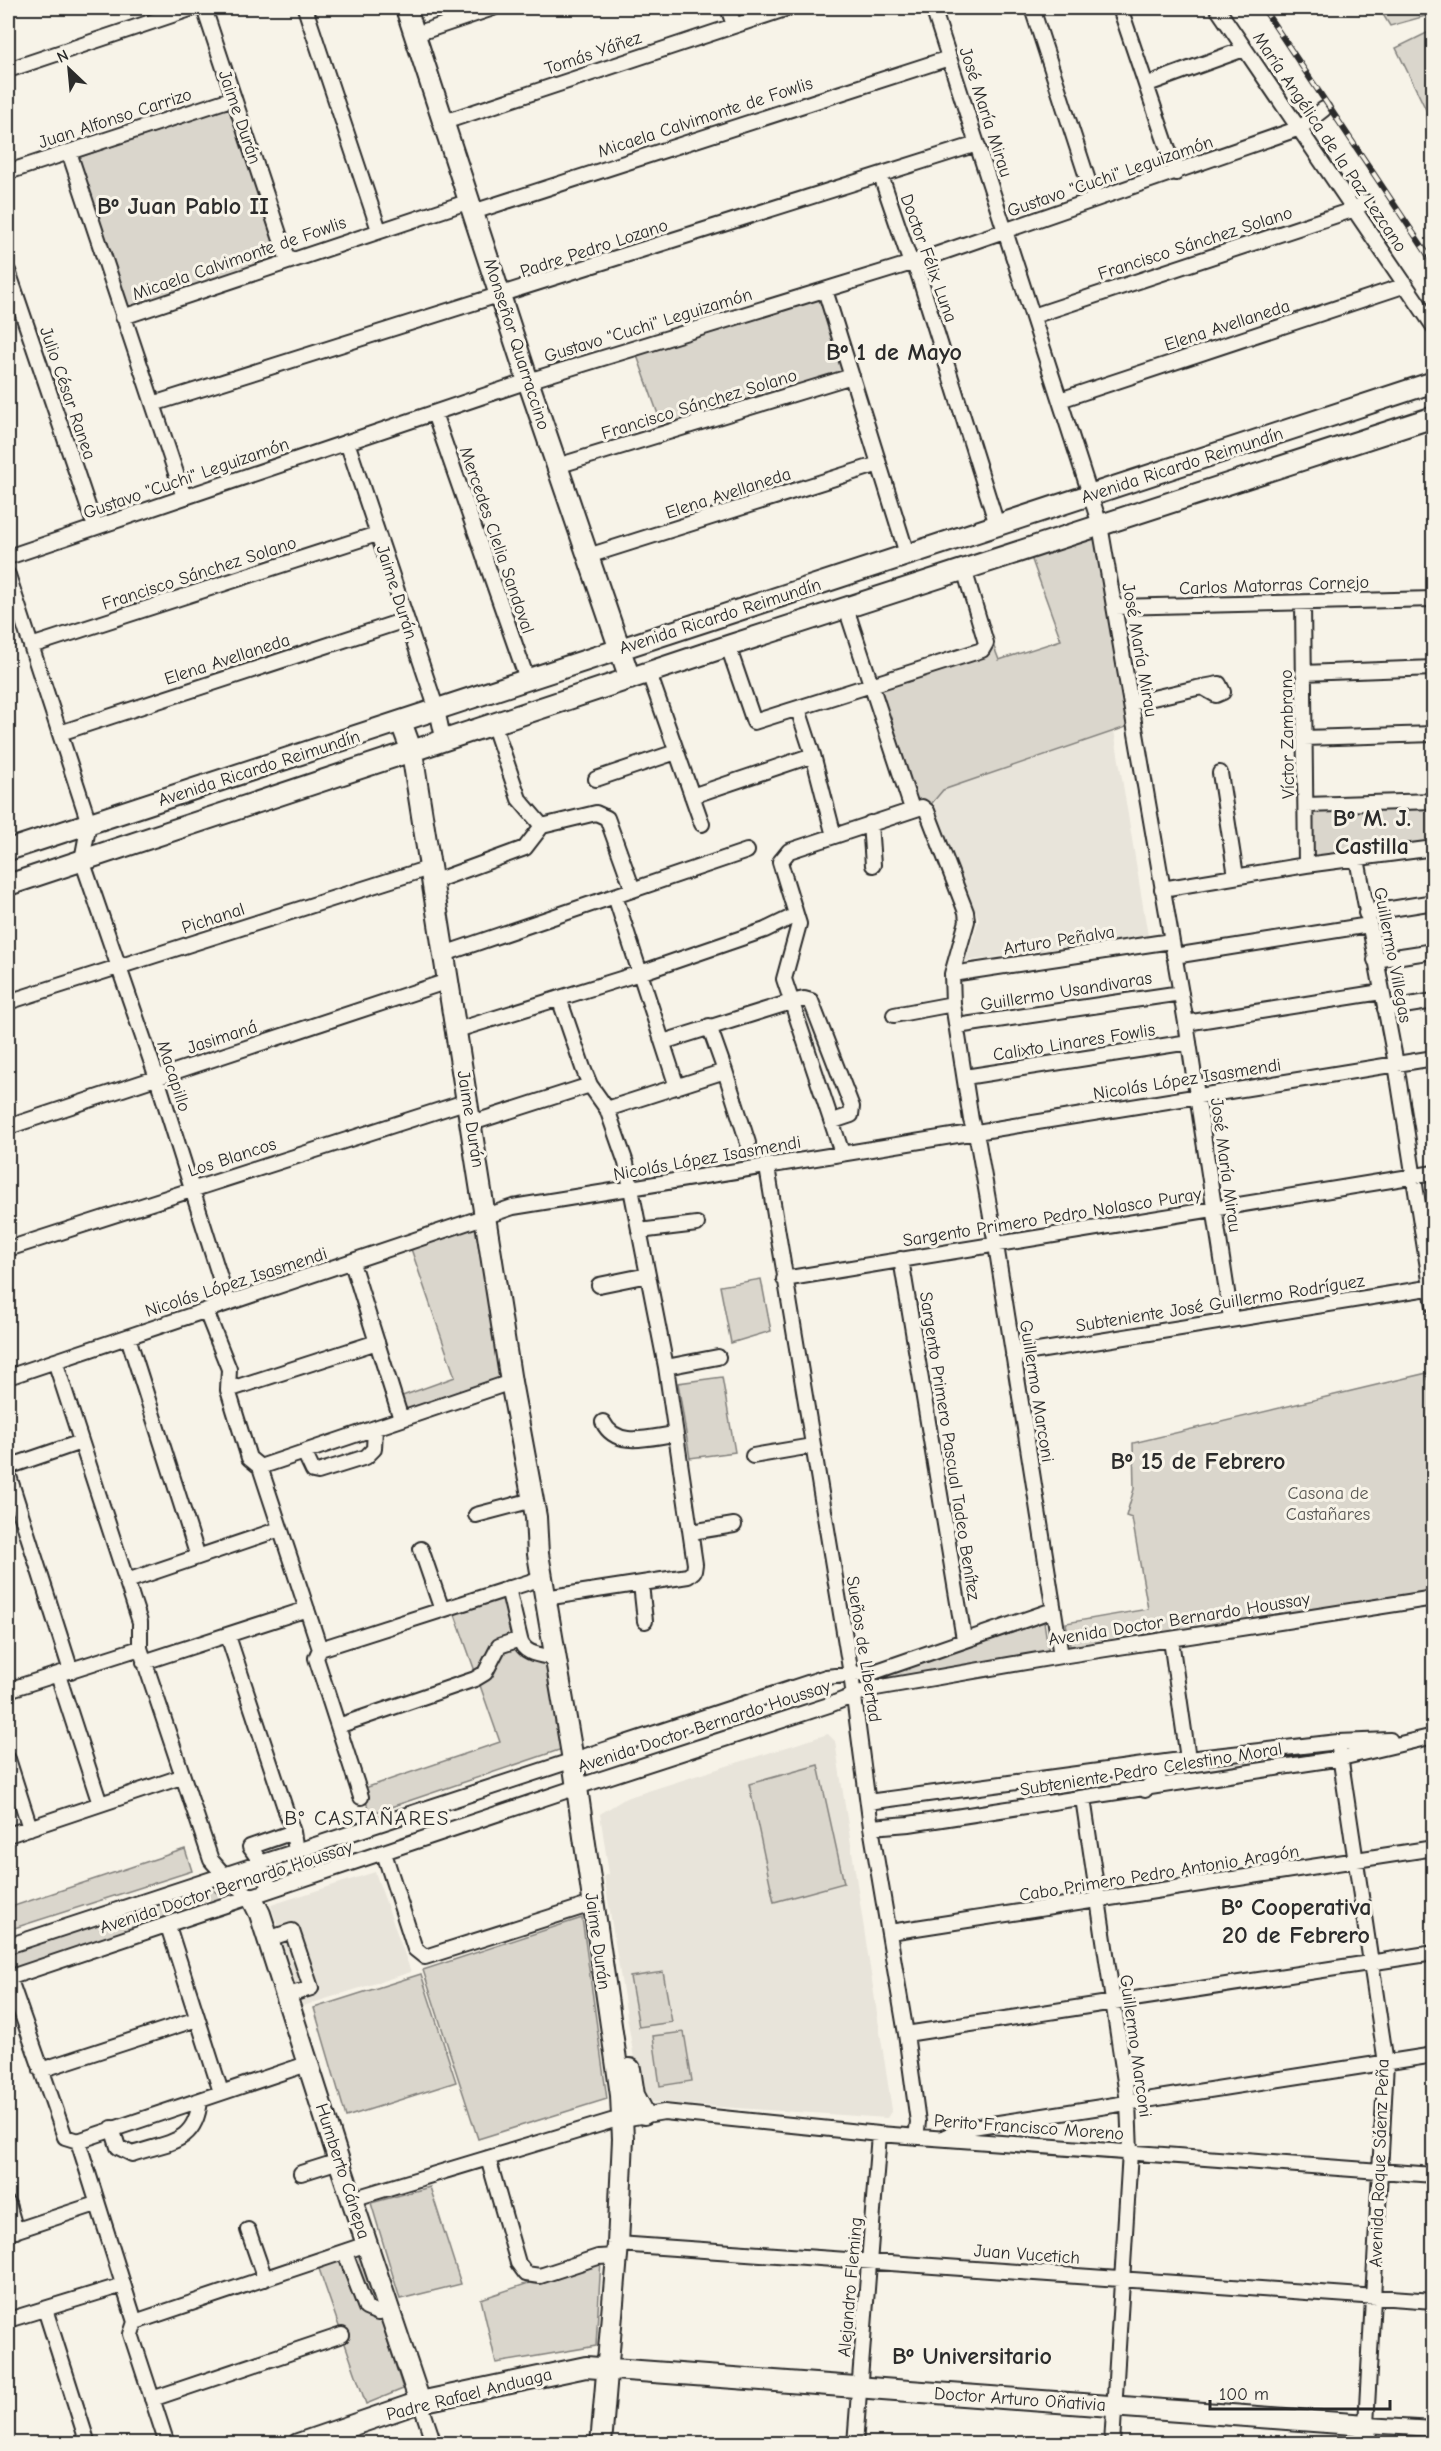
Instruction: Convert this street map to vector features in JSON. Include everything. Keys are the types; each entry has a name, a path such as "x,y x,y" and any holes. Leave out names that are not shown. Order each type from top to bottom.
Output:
{"street":[{"path":"8,70 193,8"},
{"name":"Jaime Durán","path":"204,8 288,261"},
{"path":"305,8 379,230"},
{"name":"Monseñor Quarraccino","path":"406,8 528,381 630,680"},
{"path":"416,34 493,8"},
{"path":"728,8 734,25"},
{"name":"Tomás Yáñez","path":"444,122 788,8"},
{"name":"José María Mirau","path":"933,8 1100,525 1198,1095 1231,1318"},
{"path":"1032,8 1094,199"},
{"path":"1120,8 1148,84 1176,173"},
{"name":"María Angélica de la Paz Lezcano","path":"1217,8 1300,128 1360,205 1406,285 1434,327"},
{"path":"1148,84 1244,49"},
{"name":"Micaela Calvimonte de Fowlis","path":"123,317 379,230 471,206 949,57"},
{"name":"Juan Alfonso Carrizo","path":"8,172 234,98"},
{"name":"Gustavo \"Cuchi\" Leguizamón","path":"8,557 528,381 912,263 1300,128 1323,109"},
{"name":"Padre Pedro Lozano","path":"153,404 977,144"},
{"path":"69,152 184,497"},
{"name":"Doctor Félix Luna","path":"881,176 912,263 918,273 997,525"},
{"name":"Francisco Sánchez Solano","path":"1033,316 1360,205"},
{"name":"Julio César Ranea","path":"8,271 95,527"},
{"name":"Elena Avellaneda","path":"1060,400 1406,285"},
{"path":"825,290 907,554"},
{"name":"Francisco Sánchez Solano","path":"557,466 852,376"},
{"name":"Avenida Ricardo Reimundín","path":"8,850 1434,382"},
{"name":"Mercedes Clelia Sandoval","path":"434,413 526,679"},
{"name":"Avenida Ricardo Reimundín","path":"8,885 494,726 728,646 1434,417"},
{"name":"Jaime Durán","path":"347,442 437,711 444,742"},
{"name":"Elena Avellaneda","path":"588,556 879,464"},
{"name":"Francisco Sánchez Solano","path":"31,646 377,534"},
{"path":"728,646 754,722 982,650 986,643 964,569"},
{"path":"8,575 89,822 82,860"},
{"name":"Carlos Matorras Cornejo","path":"1115,607 1434,598"},
{"name":"Víctor Zambrano","path":"1303,603 1306,865"},
{"path":"842,1153 791,1002 784,972 798,931 796,915 780,870 782,856 912,809 873,684 846,608"},
{"name":"Elena Avellaneda","path":"60,733 405,620"},
{"path":"1303,673 1434,668"},
{"path":"650,673 702,824"},
{"path":"1131,703 1202,687"},
{"path":"798,709 813,755 834,836"},
{"name":"Jaime Durán","path":"401,722 412,752 512,1382 577,1759 592,1904 623,2118 617,2250 601,2444"},
{"path":"494,726 519,800 542,826 596,813 607,818 633,891"},
{"path":"1304,738 1434,735"},
{"path":"596,778 676,752"},
{"path":"692,796 813,755"},
{"path":"1220,773 1236,876"},
{"path":"1306,805 1434,801"},
{"name":"Guillermo Marconi","path":"912,809 922,807 927,811 966,912 967,921 952,974 953,1004 971,1120 976,1132 996,1245 1061,1656"},
{"path":"870,823 873,865"},
{"name":"Pichanal","path":"8,1002 117,967 525,848 542,826"},
{"path":"1161,889 1306,865 1434,848"},
{"path":"444,954 747,851"},
{"name":"Guillermo Villegas","path":"1357,859 1396,1064 1434,1306"},
{"name":"Macapillo","path":"82,860 156,1078 228,1303"},
{"path":"615,896 677,1087"},
{"path":"1174,956 1368,920 1434,902"},
{"path":"457,1030 640,973 765,930 796,915"},
{"name":"Arturo Peñalva","path":"952,974 1171,941"},
{"path":"1375,960 1434,951"},
{"name":"Jasimaná","path":"8,1127 448,981"},
{"path":"1186,1023 1381,992"},
{"name":"Guillermo Usandivaras","path":"957,1026 1181,993"},
{"path":"320,1649 508,1588 548,1590 641,1584 688,1576 694,1571 691,1532 666,1367 626,1163 607,1109 590,1085 559,998"},
{"path":"663,1042 791,1002 804,999 811,1001 852,1107 851,1115 833,1121"},
{"path":"1385,1010 1434,1001"},
{"path":"894,1015 953,1004"},
{"path":"710,1026 748,1143"},
{"name":"Calixto Linares Fowlis","path":"965,1077 1189,1042"},
{"name":"Nicolás López Isasmendi","path":"8,1377 513,1207 630,1190 842,1153 1434,1058"},
{"path":"607,1109 725,1071"},
{"path":"472,1124 590,1085"},
{"name":"Los Blancos","path":"8,1249 191,1188 468,1101"},
{"name":"Sueños de Libertad","path":"767,1167 851,1674 868,1802 906,2034 918,2122 916,2136"},
{"name":"Sargento Primero Pedro Nolasco Puray","path":"784,1279 1434,1173"},
{"path":"639,1231 697,1224"},
{"name":"Sargento Primero Pascual Tadeo Benítez","path":"901,1259 964,1639"},
{"path":"352,1263 401,1419"},
{"path":"599,1285 648,1275"},
{"name":"Subteniente José Guillermo Rodríguez","path":"1013,1355 1432,1287"},
{"path":"206,1311 229,1369 228,1390 249,1458 260,1467 320,1649 316,1658 361,1797"},
{"path":"128,1337 198,1557"},
{"path":"228,1390 377,1342"},
{"path":"666,1367 718,1357"},
{"path":"56,1361 140,1622 142,1655 211,1860 224,1875 252,1898"},
{"path":"260,1467 512,1382"},
{"path":"603,1422 614,1437 625,1440 675,1434"},
{"path":"304,1452 313,1471 318,1472 366,1457 374,1449 375,1428"},
{"path":"8,1467 81,1442"},
{"path":"753,1456 812,1446"},
{"path":"8,1473 72,1671"},
{"path":"476,1515 535,1508"},
{"path":"691,1532 734,1525"},
{"path":"127,1581 280,1529"},
{"path":"421,1549 442,1610"},
{"path":"641,1584 645,1621"},
{"path":"508,1588 521,1645 528,1651 555,1658"},
{"name":"Jaime Durán","path":"548,1590 555,1658 577,1759"},
{"name":"Avenida Doctor Bernardo Houssay","path":"8,1978 870,1689 1061,1656 1434,1598"},
{"path":"8,1690 72,1671 228,1636 307,1609"},
{"name":"Avenida Doctor Bernardo Houssay","path":"8,1946 826,1677 874,1672 1053,1610"},
{"path":"228,1636 296,1851"},
{"path":"338,1726 477,1678 485,1673 499,1646 520,1639"},
{"path":"1171,1640 1188,1759"},
{"path":"58,1675 100,1804"},
{"name":"Subteniente Pedro Celestino Moral","path":"872,1827 909,1824 1145,1790 1341,1758 1434,1736"},
{"path":"868,1802 1188,1759 1338,1742 1416,1739"},
{"name":"Avenida Roque Sáenz Peña","path":"1338,1742 1386,2063 1382,2171 1365,2434"},
{"path":"8,1759 30,1828"},
{"path":"1145,1790 1169,1762"},
{"path":"8,1835 182,1777"},
{"path":"1012,1783 1026,1806"},
{"name":"Jaime Durán","path":"580,1786 632,2086 644,2114"},
{"name":"Guillermo Marconi","path":"1083,1798 1128,2102 1130,2152 1112,2444"},
{"path":"270,1890 262,1864 250,1847 292,1833"},
{"name":"Cabo Primero Pedro Antonio Aragón","path":"890,1932 1434,1848"},
{"path":"384,1853 415,1949 425,1957 592,1904"},
{"name":"Humberto Cánepa","path":"252,1898 268,1939 307,2064 434,2444"},
{"path":"168,1926 221,2092"},
{"path":"906,2034 1434,1953"},
{"path":"8,1978 65,2137 78,2141 307,2064"},
{"path":"41,2070 197,2019"},
{"path":"940,2139 966,2128 1434,2055"},
{"path":"112,2128 118,2146 132,2154 186,2135 197,2122 200,2100"},
{"name":"Perito Francisco Moreno","path":"352,2199 623,2118 664,2112 940,2139 1434,2175"},
{"name":"Alejandro Fleming","path":"855,2444 879,2134"},
{"path":"78,2141 135,2322 131,2334 166,2444"},
{"name":"Juan Vucetich","path":"488,2158 518,2264 526,2274 540,2276 617,2250 870,2261 1434,2301"},
{"path":"301,2173 339,2160"},
{"path":"8,2204 12,2232 96,2204"},
{"path":"248,2230 265,2279"},
{"path":"135,2322 367,2244"},
{"path":"345,2253 362,2302 378,2313 390,2312"},
{"path":"8,2320 123,2285"},
{"path":"45,2309 88,2444"},
{"path":"152,2399 342,2335"},
{"name":"Doctor Arturo Oñativia","path":"607,2367 1115,2406 1365,2434 1434,2428"},
{"name":"Padre Rafael Anduaga","path":"298,2444 420,2403 574,2368 607,2367"}],"shaded area":[{"path":"1114,730 1148,936 966,961 979,919 931,809 943,790"},
{"path":"828,1734 835,1741 892,2110 887,2118 648,2102 640,2095 604,1876 609,1874 600,1814 626,1798"},
{"path":"375,1872 411,1972 303,2006 271,1905"}],"green space":[{"path":"1379,8 1433,8 1433,14 1390,26"},
{"path":"1433,30 1433,124 1396,48"},
{"path":"230,107 280,257 126,308 77,158"},
{"path":"825,290 852,376 665,434 634,347"},
{"path":"1100,525 1135,724 943,790 928,808 912,809 873,684 994,647 999,660 1061,640 1028,549"},
{"path":"1433,801 1433,847 1306,865 1306,805"},
{"path":"486,1217 511,1378 401,1419 394,1399 455,1377 409,1243"},
{"path":"761,1279 771,1331 731,1343 720,1286"},
{"name":"Casona de Castañares","path":"1427,1373 1434,1411 1433,1591 1156,1635 1070,1646 1066,1623 1148,1609 1132,1518 1126,1516 1134,1489 1133,1443"},
{"path":"722,1377 735,1452 690,1458 678,1383"},
{"path":"505,1589 520,1639 555,1658 565,1748 370,1814 362,1789 500,1742 453,1609"},
{"path":"1044,1622 1049,1654 887,1681 889,1674"},
{"path":"818,1765 844,1883 774,1902 749,1784"},
{"path":"185,1849 192,1871 8,1930 8,1908"},
{"path":"203,1882 229,1903 8,1976 8,1947"},
{"path":"582,1918 607,2099 478,2139 423,1970"},
{"path":"663,1972 672,2022 639,2027 630,1977"},
{"path":"421,1974 456,2082 346,2117 314,2008"},
{"path":"684,2032 692,2081 660,2086 653,2036"},
{"path":"430,2187 461,2284 400,2299 371,2203"},
{"path":"360,2253 403,2389 366,2404 318,2266"},
{"path":"601,2259 596,2346 496,2363 481,2299"}],"railway":[{"path":"1263,8 1434,264"}],"district":[{"name":"Bº Juan Pablo II","path":"183,206"},
{"name":"Bº 1 de Mayo","path":"894,352"},
{"name":"Bº M. J. Castilla","path":"1372,832"},
{"name":"Bº 15 de Febrero","path":"1198,1461"},
{"name":"B° CASTAÑARES","path":"367,1818"},
{"name":"Bº Cooperativa 20 de Febrero","path":"1296,1921"},
{"name":"Bº Universitario","path":"972,2356"}]}
